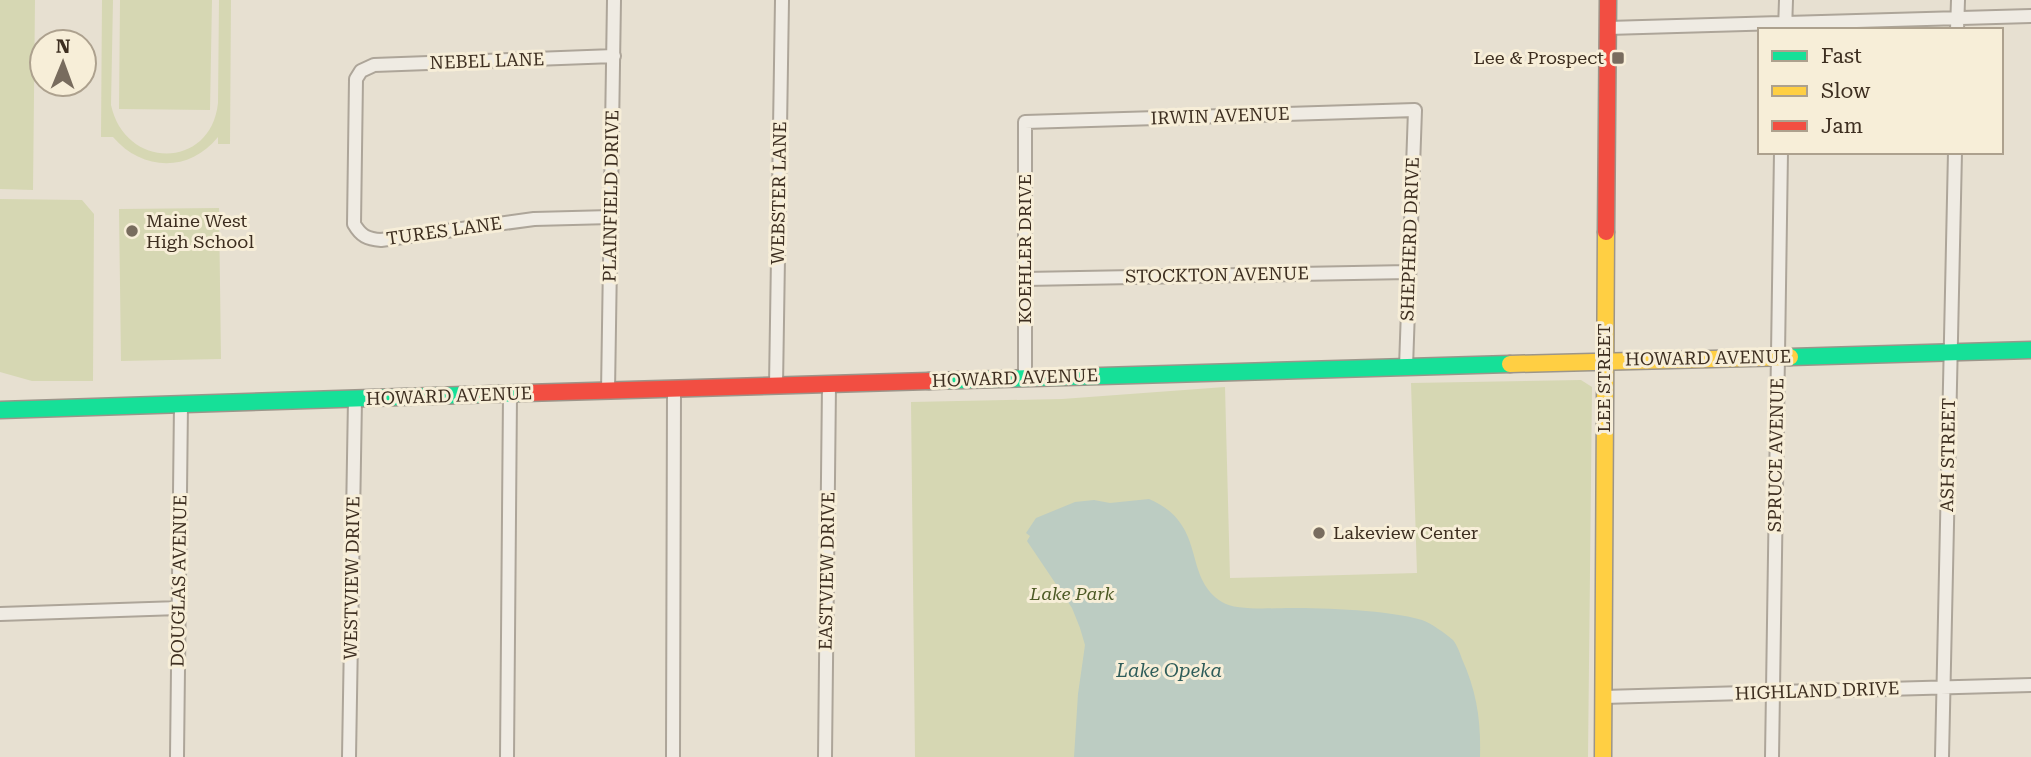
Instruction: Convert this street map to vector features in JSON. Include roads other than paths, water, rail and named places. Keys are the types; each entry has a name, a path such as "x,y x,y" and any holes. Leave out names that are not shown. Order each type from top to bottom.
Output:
{"street":[{"name":"PLAINFIELD DRIVE","path":"608,392 614,0"},
{"name":"WEBSTER LANE","path":"776,386 782,0"},
{"name":"LEE STREET","path":"1603,757 1608,0"},
{"path":"1786,0 1786,26"},
{"path":"1957,24 1958,0"},
{"path":"1608,28 1957,24 2031,16"},
{"name":"NEBEL LANE","path":"361,71 374,65 614,56"},
{"name":"TURES LANE","path":"361,71 356,79 354,224 359,234 381,240 534,219 611,217"},
{"name":"IRWIN AVENUE","path":"1025,122 1415,110"},
{"name":"SHEPHERD DRIVE","path":"1406,367 1415,110"},
{"name":"KOEHLER DRIVE","path":"1025,122 1025,377"},
{"name":"SPRUCE AVENUE","path":"1772,757 1781,154"},
{"name":"ASH STREET","path":"1942,757 1955,154"},
{"name":"STOCKTON AVENUE","path":"1025,279 1409,272"},
{"name":"HOWARD AVENUE","path":"0,410 1025,377 2031,350"},
{"name":"EASTVIEW DRIVE","path":"825,757 830,385"},
{"path":"673,757 674,390"},
{"path":"507,757 510,395"},
{"name":"WESTVIEW DRIVE","path":"349,757 355,399"},
{"name":"DOUGLAS AVENUE","path":"177,757 181,404"},
{"path":"0,614 179,608"},
{"name":"HIGHLAND DRIVE","path":"1603,697 2031,685"}],"water":[{"name":"Lake Opeka","path":"1149,499 1168,510 1180,522 1188,536 1202,579 1210,591 1228,605 1392,614 1422,620 1453,640 1475,695 1480,757 1074,757 1078,694 1085,645 1072,608 1027,541 1030,536 1026,533 1036,518 1075,502 1094,500 1110,503"}],"place":[{"name":"Lee & Prospect","path":"1618,58"},
{"name":"Maine West High School","path":"132,231"},
{"name":"Lakeview Center","path":"1319,533"}],"park label":[{"name":"Lake Park","path":"1072,594"}]}
